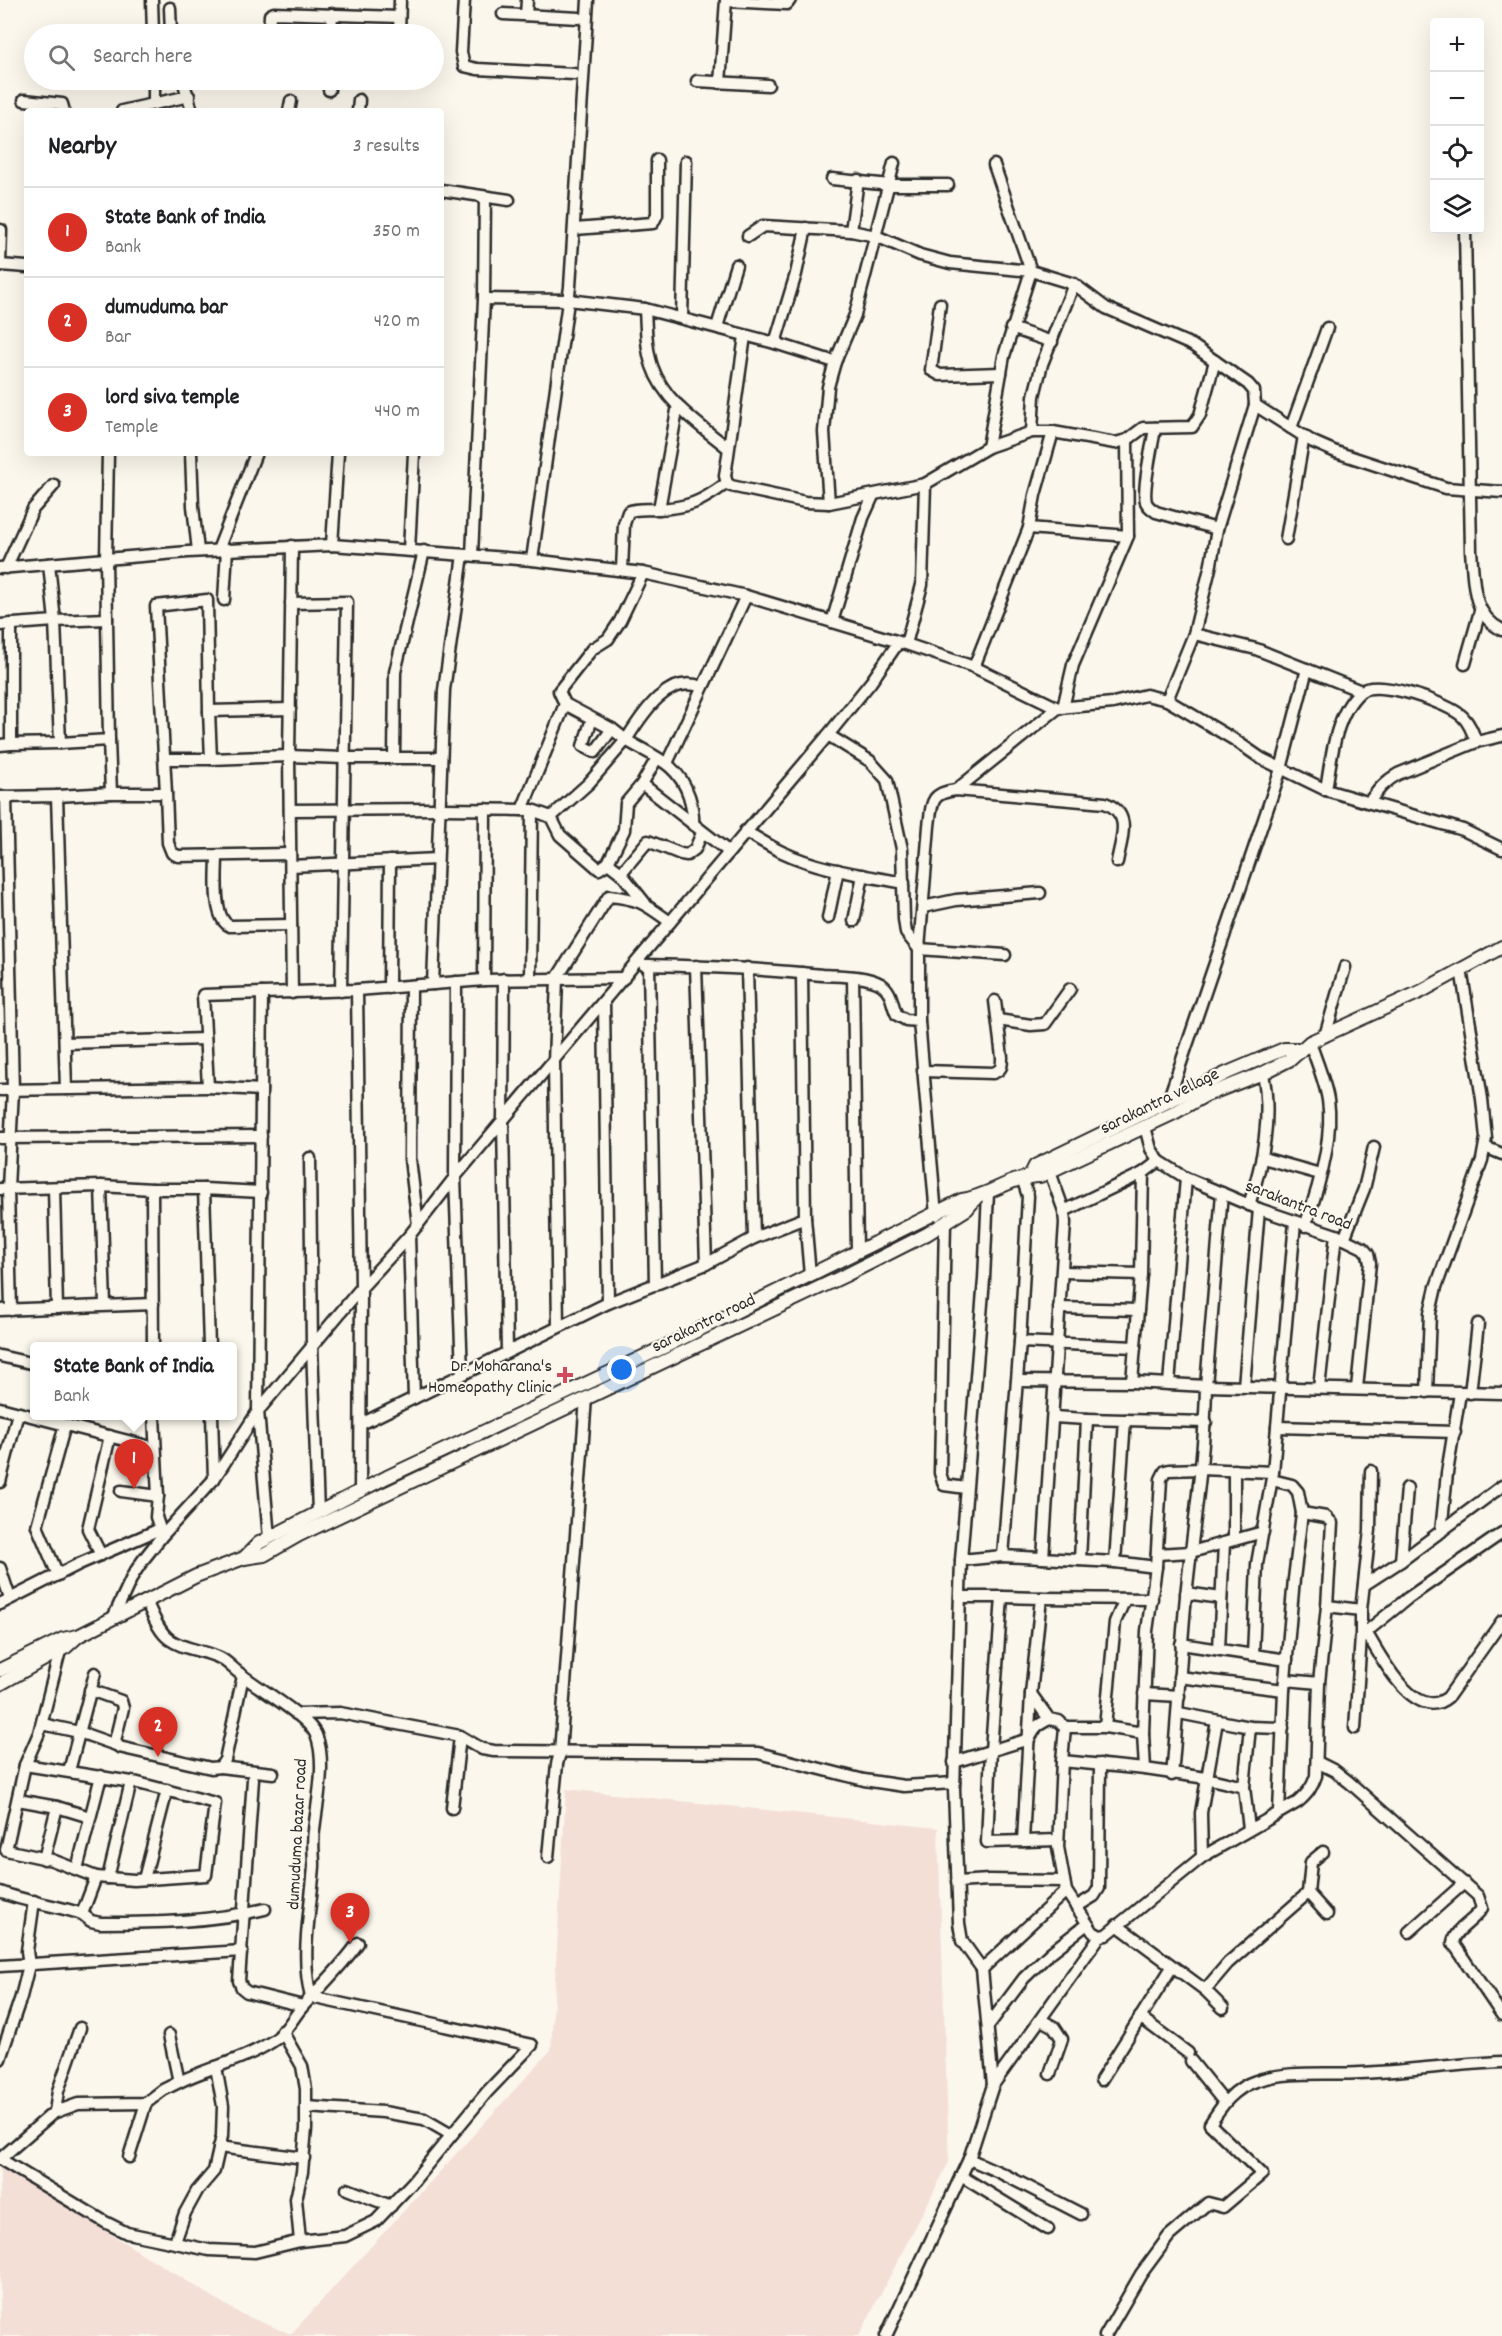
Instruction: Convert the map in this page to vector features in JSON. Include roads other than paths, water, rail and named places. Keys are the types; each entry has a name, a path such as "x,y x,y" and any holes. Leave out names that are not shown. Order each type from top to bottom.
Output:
{"street":[{"path":"152,0 153,24"},
{"path":"399,24 400,0"},
{"path":"464,0 462,52 464,66 477,69 574,74"},
{"path":"526,15 527,0"},
{"path":"532,560 568,300 575,229 588,0"},
{"path":"720,82 726,1 788,4 790,0"},
{"path":"170,8 171,24"},
{"path":"270,24 272,13 399,17"},
{"path":"332,14 332,24"},
{"path":"503,14 579,18"},
{"path":"697,81 768,85"},
{"path":"154,90 154,103"},
{"path":"187,90 191,108"},
{"path":"134,108 189,96"},
{"path":"24,100 63,104 64,108"},
{"path":"575,229 652,223 657,215 657,160"},
{"path":"682,318 686,161"},
{"path":"828,503 825,408 835,362 855,315 894,163"},
{"path":"988,447 1011,328 1031,272 994,165"},
{"path":"832,179 890,185 948,185"},
{"path":"851,231 858,180"},
{"path":"444,190 509,200"},
{"path":"433,984 444,690 468,555 484,299 485,197"},
{"path":"748,236 763,226 851,231 876,237 920,255 950,262 1031,272 1074,284 1106,308 1184,341 1248,384 1254,391 1255,405 1217,529 1194,634 1167,700"},
{"path":"775,343 796,274 806,228"},
{"path":"1,230 0,265 24,267"},
{"path":"1465,234 1469,489 1474,587 1480,611 1492,625 1502,630"},
{"path":"717,327 736,265"},
{"path":"1032,432 1034,396 1042,364 1074,284"},
{"path":"484,299 568,300 645,309 775,343 835,362"},
{"path":"940,304 931,370 940,375 1001,373"},
{"path":"645,309 652,366 667,395 728,448"},
{"path":"1011,328 1052,342"},
{"path":"1291,428 1326,328"},
{"path":"745,336 728,448 725,476 727,483 731,486 788,499 828,503 925,484 988,447 1032,432 1053,432 1115,442 1127,440 1138,430 1192,428 1200,415 1215,361"},
{"path":"658,509 678,405"},
{"path":"1255,405 1304,436 1336,452 1446,488 1502,492"},
{"path":"1155,428 1146,489 1146,500 1149,507 1156,512 1217,529"},
{"path":"974,667 1029,528 1035,495 1053,432"},
{"path":"1286,538 1304,436"},
{"path":"956,790 1061,708 1073,665 1128,536 1127,440"},
{"path":"108,456 106,559 111,792"},
{"path":"191,456 198,551"},
{"path":"224,600 223,550 255,456"},
{"path":"332,545 338,456"},
{"path":"410,550 414,456"},
{"path":"622,570 624,524 628,512 633,509 692,505 702,501 727,483"},
{"path":"113,1618 133,1575 161,1532 214,1479 258,1411 361,1288 409,1236 455,1177 554,1063 902,644 922,585 925,484"},
{"path":"3,568 33,509 54,485"},
{"path":"832,622 863,518 873,496"},
{"path":"1029,528 1128,536"},
{"path":"3,568 198,551 332,545 532,560 643,573 746,596 974,667 1061,708 1113,703 1146,695 1156,696 1167,700 1233,739 1262,759 1326,790 1463,830 1502,849"},
{"path":"292,546 289,756 292,993"},
{"path":"394,758 395,672 424,551"},
{"path":"50,564 55,621 60,744"},
{"path":"643,573 620,621 608,639 592,649 559,691 565,704 612,729 677,772 685,784 693,809 693,825"},
{"path":"290,810 439,808 527,810 551,817 560,835 599,869 608,863 624,830 626,803 662,760 702,687 746,596"},
{"path":"211,759 207,600 156,606 169,850 178,856 344,863 437,859"},
{"path":"291,603 347,602 341,991"},
{"path":"1465,664 1480,611"},
{"path":"107,619 5,625 6,744 60,744 109,740"},
{"path":"1194,634 1256,649 1361,691"},
{"path":"1168,1101 1281,769 1307,669"},
{"path":"551,817 589,783 626,740 652,703 679,684 687,682 702,687"},
{"path":"1326,790 1340,724 1348,708 1366,688 1382,687 1429,700 1463,717 1476,742"},
{"path":"530,979 527,810 565,704"},
{"path":"209,711 290,710"},
{"path":"592,719 583,746 595,752 612,729"},
{"path":"828,735 870,761 887,780 902,849 906,933 919,949 1005,955"},
{"path":"1369,802 1389,778 1476,742 1502,736"},
{"path":"164,759 289,756 441,758"},
{"path":"642,784 729,852"},
{"path":"966,1488 944,1485 940,1473 940,1218 919,1021 919,949 931,808 936,796 941,792 956,790 1094,801 1115,807 1122,817 1123,825 1117,862"},
{"path":"153,1304 5,1310 5,1137 13,1090 3,797 111,792 166,793"},
{"path":"57,796 66,1089"},
{"path":"484,980 485,809"},
{"path":"745,831 782,852 838,870 904,883"},
{"path":"621,873 648,841 681,855 687,855 695,849 702,833"},
{"path":"217,856 218,902 220,918 225,924 230,926 291,925"},
{"path":"389,987 390,861"},
{"path":"608,863 621,873 647,905"},
{"path":"828,918 838,870"},
{"path":"854,921 863,875"},
{"path":"922,907 956,900 1040,893"},
{"path":"558,1326 554,1063 557,978 609,896 633,898 670,922"},
{"name":"sarakantra vellage","path":"1026,1177 1040,1176 1050,1172 1204,1096 1263,1073 1291,1059 1305,1046 1422,991 1502,947"},
{"path":"634,965 747,968 854,977 875,981 891,995 897,1016 906,1020 919,1021"},
{"path":"649,965 654,1285"},
{"path":"696,966 706,1264"},
{"path":"1324,1036 1345,967"},
{"path":"747,968 754,1238"},
{"path":"1427,1392 1430,1312 1436,1287 1485,1147 1482,1099 1461,969"},
{"path":"802,973 805,1218 810,1275"},
{"path":"854,977 857,1251"},
{"path":"208,1087 202,995 341,991 504,979 624,978"},
{"path":"504,979 503,1122 507,1351"},
{"path":"456,982 455,1177 462,1374"},
{"path":"411,986 410,1159 418,1225"},
{"path":"998,1020 1031,1025 1045,1024 1070,989"},
{"path":"357,990 361,1288 360,1492"},
{"path":"262,993 258,1411 268,1538"},
{"path":"604,1001 608,1303"},
{"path":"923,1071 993,1073 999,1071 1002,1066 995,1001"},
{"path":"65,1043 205,1039"},
{"path":"1253,1655 1257,1564 1272,1476 1300,1224 1320,1174 1329,1113 1328,1098 1305,1046"},
{"name":"sarakantra vellage","path":"1048,1158 1227,1073 1284,1049 1305,1046"},
{"path":"1244,1386 1254,1207 1263,1158 1266,1119 1263,1073"},
{"path":"0,1090 208,1087 261,1090"},
{"path":"1064,1211 1143,1173 1159,1161 1150,1149 1144,1127"},
{"path":"5,1137 261,1136"},
{"path":"1319,1388 1340,1237 1364,1189 1374,1147"},
{"path":"1485,1147 1502,1154"},
{"path":"310,1158 312,1346 318,1513"},
{"name":"sarakantra road","path":"244,1558 259,1543 268,1538 857,1251 967,1209 982,1195 1026,1177 1035,1166 1048,1158"},
{"path":"1263,1158 1320,1174"},
{"name":"sarakantra road","path":"1159,1161 1186,1178 1254,1207 1340,1237 1363,1248 1368,1254 1370,1263 1357,1388"},
{"path":"1043,1558 1056,1343 1063,1272 1064,1211 1050,1172"},
{"path":"1132,1382 1141,1274 1143,1173"},
{"path":"1003,1556 1020,1342 1028,1196 1026,1177"},
{"path":"1169,1384 1186,1178"},
{"path":"4,1189 101,1186 261,1192"},
{"path":"101,1186 105,1305"},
{"path":"54,1188 57,1308"},
{"path":"152,1189 153,1342"},
{"path":"204,1189 209,1342"},
{"path":"1172,1775 1179,1713 1179,1677 1186,1593 1202,1469 1206,1386 1222,1193"},
{"path":"982,1195 984,1279 961,1560 954,1783 957,1882 962,1941 982,1969 993,2085"},
{"path":"361,1424 558,1326 608,1303 706,1264 754,1238 805,1218"},
{"name":"sarakantra road","path":"146,1601 196,1576 244,1558 264,1555 299,1535 848,1274 940,1218"},
{"path":"409,1236 414,1398"},
{"path":"1063,1272 1141,1274"},
{"path":"1059,1308 1138,1310"},
{"path":"1441,1532 1447,1473 1478,1324"},
{"path":"1020,1342 1135,1347"},
{"path":"0,1356 30,1363"},
{"path":"1017,1381 1132,1382 1502,1393"},
{"path":"548,1857 556,1764 560,1753 586,1398"},
{"path":"0,1408 30,1416"},
{"path":"0,1482 18,1413"},
{"path":"1053,1418 1206,1422"},
{"path":"1080,1560 1087,1419"},
{"path":"45,1420 156,1448"},
{"path":"154,1420 158,1496 156,1517 161,1532"},
{"path":"212,1420 214,1479"},
{"path":"1115,1562 1125,1420"},
{"path":"58,1575 37,1526 65,1425"},
{"path":"1277,1427 1455,1432"},
{"path":"101,1555 88,1529 110,1436"},
{"path":"1145,1770 1143,1733 1147,1631 1156,1567 1162,1474 1169,1470 1202,1469 1234,1470 1272,1476 1292,1485 1298,1491 1302,1513 1285,1685 1279,1812"},
{"path":"1219,1649 1221,1598 1229,1541 1234,1470"},
{"path":"1354,1728 1364,1634 1361,1610 1370,1530 1371,1471"},
{"path":"1364,1585 1401,1561 1502,1486"},
{"path":"1401,1561 1407,1488"},
{"path":"121,1491 158,1496"},
{"path":"1065,1726 1058,1840 1065,1886 1093,1932 1100,1936 1106,1935 1202,1857 1298,1802 1309,1793 1316,1776 1319,1683 1332,1523 1326,1517 1302,1513"},
{"path":"0,1604 101,1555 161,1532"},
{"path":"1157,1554 1191,1552 1263,1532"},
{"path":"1364,1634 1408,1598 1502,1533"},
{"path":"961,1560 1003,1556 1115,1562 1156,1567"},
{"path":"0,1568 10,1598"},
{"path":"1186,1593 1221,1598"},
{"path":"960,1597 1152,1599"},
{"path":"1002,1597 987,1842 1058,1840"},
{"path":"1023,1841 1031,1694 1041,1598"},
{"path":"1106,1727 1115,1622 1125,1599"},
{"path":"0,1684 60,1651 78,1636 146,1601"},
{"name":"dumuduma bazar road","path":"146,1601 163,1633 169,1639 180,1646 192,1647 222,1659 296,1714 316,1734 321,1777 312,1845 314,1864 307,1981 311,1997"},
{"path":"1327,1606 1361,1610"},
{"path":"1364,1634 1387,1667 1411,1695 1422,1702 1433,1705 1440,1704 1448,1697 1502,1621"},
{"path":"0,1670 63,1639 78,1636"},
{"path":"1181,1644 1287,1660"},
{"path":"25,1765 131,1782 214,1803 206,1875 144,1879 102,1877 6,1850 25,1765 42,1724 60,1651"},
{"path":"69,1771 94,1673"},
{"path":"220,1767 225,1760 243,1676"},
{"path":"1179,1677 1285,1685 1319,1683"},
{"path":"90,1690 121,1701 123,1708 116,1745"},
{"path":"1031,1694 1049,1719"},
{"path":"1144,1694 1179,1696"},
{"path":"296,1714 340,1713 460,1736 482,1749 560,1753 758,1753 864,1780 904,1786 954,1783"},
{"path":"1179,1713 1250,1727 1283,1728"},
{"path":"954,1762 1029,1739 1037,1726 1049,1719 1059,1721 1065,1726 1106,1727 1143,1733"},
{"path":"1202,1857 1201,1813 1217,1721"},
{"path":"42,1724 211,1768 273,1773"},
{"path":"1249,1829 1244,1787 1250,1727"},
{"path":"452,1808 460,1736"},
{"path":"1062,1761 1206,1778 1244,1787"},
{"path":"1317,1762 1335,1771 1478,1896 1482,1908 1479,1914 1456,1935 1453,1943 1502,2015"},
{"path":"1076,1907 1094,1896 1099,1888 1100,1764"},
{"path":"77,1869 100,1776"},
{"path":"253,1779 239,1981 247,1992 303,2006"},
{"path":"82,1914 102,1877 131,1782"},
{"path":"144,1879 167,1790"},
{"path":"18,1800 90,1816"},
{"path":"44,1859 57,1807"},
{"path":"1204,1990 1228,1964 1308,1893 1311,1862 1323,1852"},
{"path":"957,1882 989,1880 1065,1886"},
{"path":"1409,1932 1464,1883"},
{"path":"982,1969 1065,1886"},
{"path":"0,1897 0,1892 16,1899 34,1901 82,1914 91,1921 100,1923 158,1923 245,1914 265,1909"},
{"path":"1308,1893 1327,1914"},
{"path":"0,2059 29,1965 27,1950 34,1901"},
{"path":"988,2026 1024,1978 1050,1953 1087,1924"},
{"path":"1117,1925 1204,1990 1223,2008"},
{"path":"886,2336 962,2176 993,2085 1100,1936"},
{"path":"129,2157 146,2103 163,2090 179,2082 204,2070 229,2063 275,2040 311,1997 345,1962 358,1943"},
{"path":"0,1966 242,1951"},
{"path":"1101,2080 1172,1967"},
{"path":"146,2103 78,2104 55,2112 0,2159 105,2222 127,2232 209,2250 255,2253 300,2241 345,2236 376,2221 412,2183 450,2134 532,2045 311,1997"},
{"path":"1140,2017 1189,2057 1224,2102"},
{"path":"1041,2020 1054,2027 1062,2039 1050,2074"},
{"path":"55,2112 58,2091 80,2028"},
{"path":"282,2031 302,2066 306,2107 304,2158 296,2199 300,2241"},
{"path":"169,2035 179,2082"},
{"path":"1105,2336 1141,2274 1168,2236 1208,2203 1223,2207 1262,2174 1210,2124 1224,2102 1254,2081 1277,2076 1363,2073 1502,2062"},
{"path":"175,2242 185,2213 197,2191 214,2171 222,2136 223,2106 216,2067"},
{"path":"306,2107 383,2112 417,2117 450,2134"},
{"path":"219,2147 304,2158"},
{"path":"969,2159 1082,2214"},
{"path":"962,2176 1048,2229"},
{"path":"347,2190 391,2206"}],"place":[{"name":"Dr. Moharana's Homeopathy Clinic","path":"565,1375"},
{"name":"State Bank of India","path":"134,1489"},
{"name":"dumuduma bar","path":"158,1757"},
{"name":"lord siva temple","path":"350,1943"}]}
